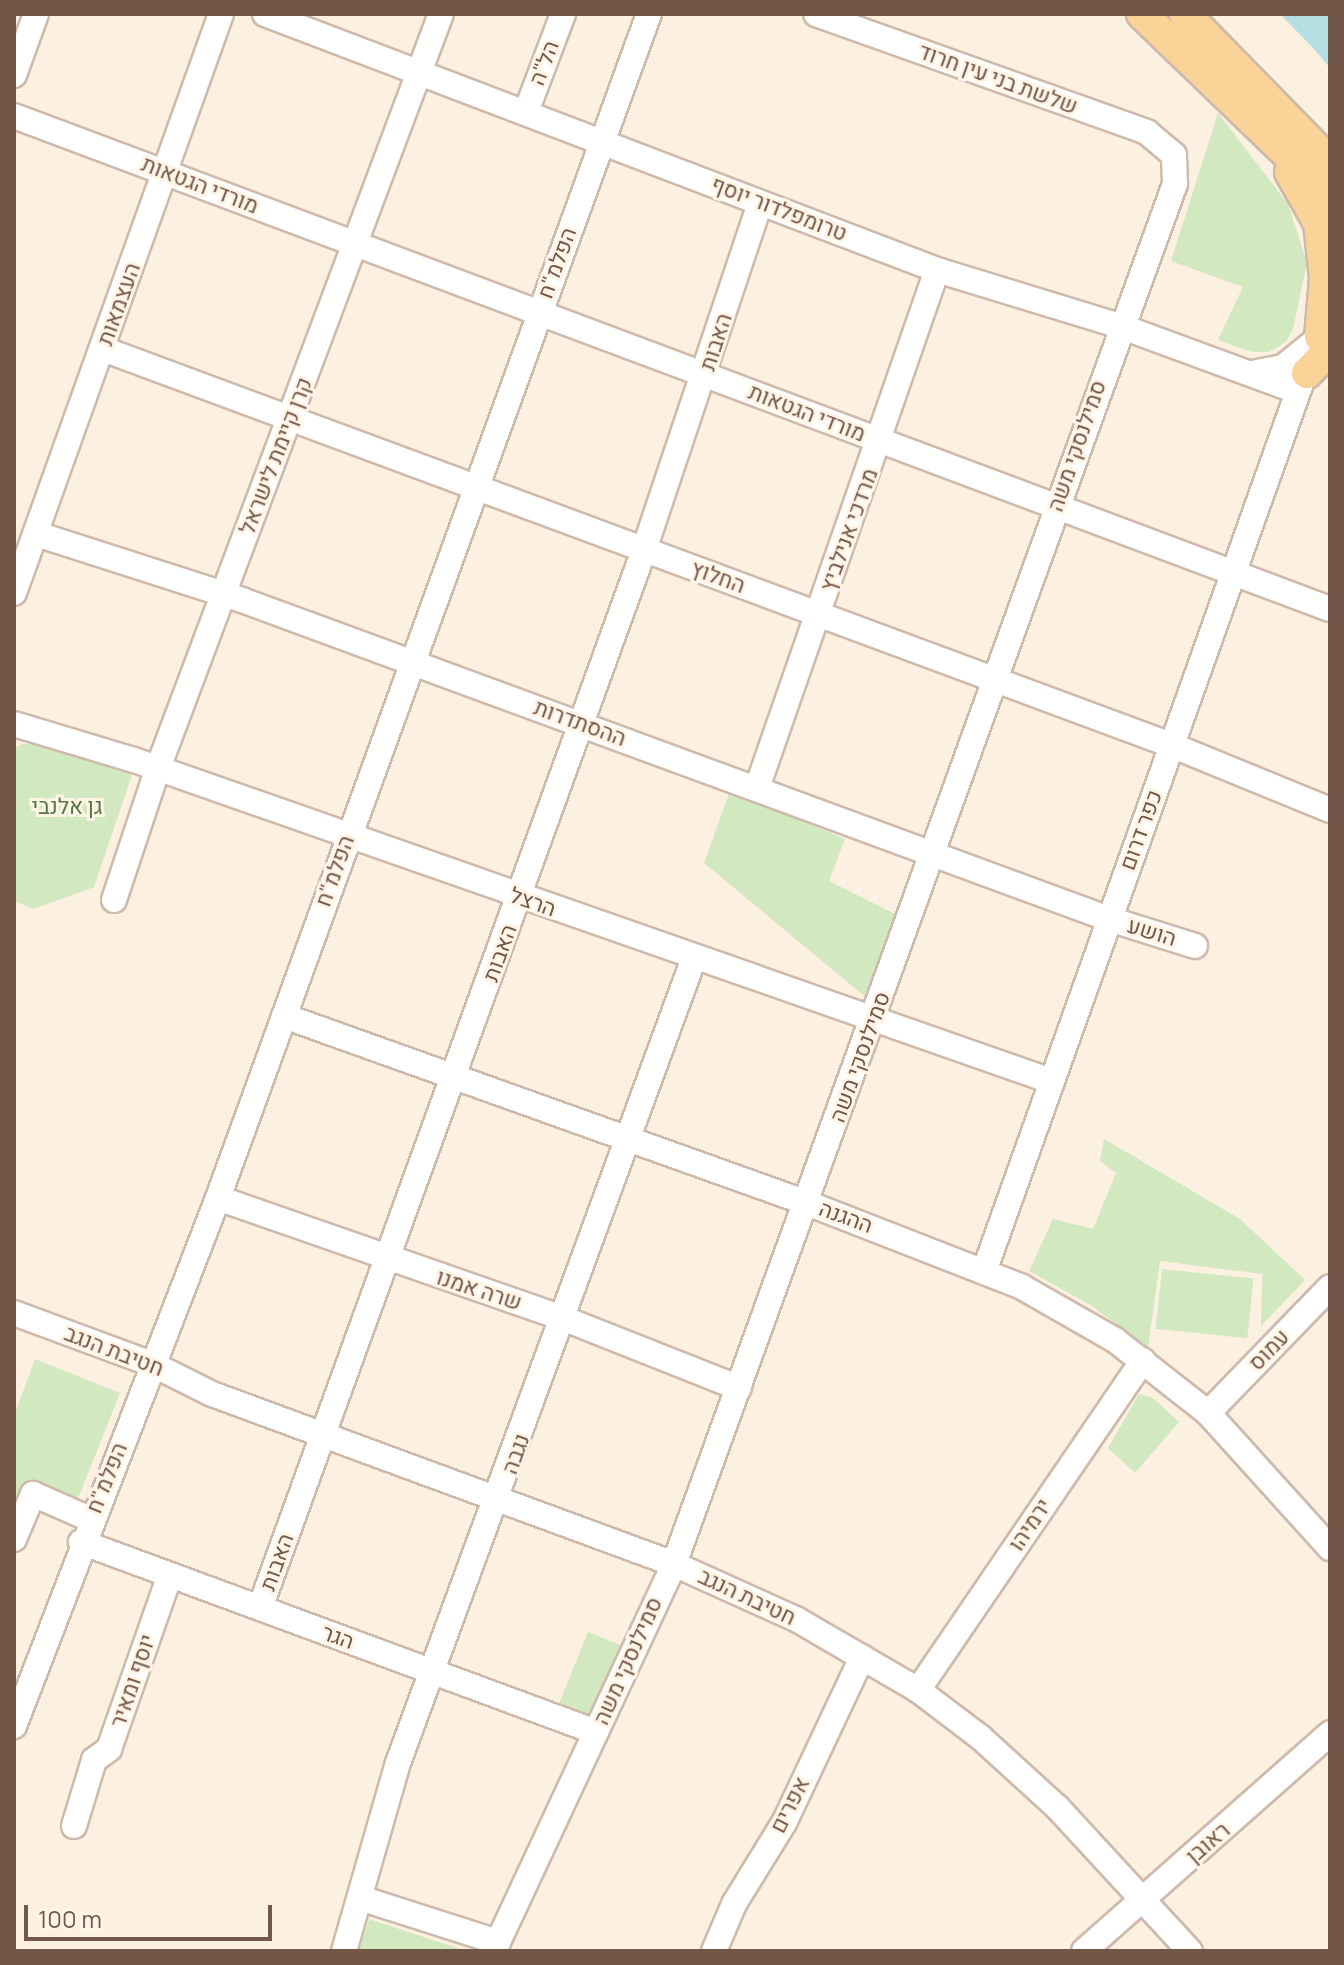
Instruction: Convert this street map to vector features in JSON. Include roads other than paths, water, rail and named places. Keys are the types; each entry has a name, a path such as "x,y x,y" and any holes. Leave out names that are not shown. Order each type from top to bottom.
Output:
{"main road":[{"path":"1142,14 1330,195"},
{"path":"1185,14 1330,162"},
{"path":"1249,115 1308,196 1319,223 1328,334 1302,382"}],"street":[{"path":"14,75 36,14"},
{"name":"העצמאות","path":"14,593 32,532 103,349 221,14"},
{"name":"טרומפלדור יוסף","path":"265,14 937,270 1120,326 1250,373 1302,382"},
{"name":"קרן קיימת לישראל","path":"114,900 158,768 441,14"},
{"name":"הל\"ה","path":"526,112 563,14"},
{"name":"הפלמ\"ח","path":"14,1726 81,1542 218,1198 649,14"},
{"name":"שלשת בני עין חרוד","path":"816,14 1147,132 1174,155"},
{"name":"מורדי הגטאות","path":"14,116 1330,609"},
{"name":"סמילנסקי משה","path":"360,1898 498,1942 674,1564 935,855 1120,326 1175,184 1174,155"},
{"name":"האבות","path":"260,1608 456,1077 644,550 706,375 760,204"},
{"name":"מרדכי אנילביץ","path":"757,788 881,441 937,270"},
{"path":"1250,373 1283,367 1328,334"},
{"name":"החלוץ","path":"103,349 1171,745 1330,810"},
{"name":"כפר דרום","path":"985,1269 1302,382"},
{"name":"ההסתדרות","path":"32,532 224,594 412,660 1109,919"},
{"name":"הרצל","path":"14,724 158,768 520,898 1051,1081"},
{"name":"הושע","path":"1109,919 1195,946"},
{"name":"נגבה","path":"344,1951 398,1763 499,1499 694,958"},
{"name":"ההגנה","path":"284,1016 985,1269 1143,1360 1208,1413 1330,1548"},
{"name":"שרה אמנו","path":"218,1198 388,1260 565,1319 739,1388"},
{"name":"עמוס","path":"1208,1413 1330,1287"},
{"name":"חטיבת הנגב","path":"14,1313 150,1372"},
{"name":"חטיבת הנגב","path":"14,1331 150,1372 499,1499 674,1564 796,1619 918,1690 1013,1765 1144,1898 1190,1951"},
{"name":"ירמיהו","path":"918,1690 1143,1360"},
{"path":"14,1539 33,1494 90,1519"},
{"name":"הגר","path":"81,1542 596,1732"},
{"name":"יוסף ומאיר","path":"74,1826 94,1760 109,1749 170,1575"},
{"name":"אפרים","path":"714,1951 734,1904 785,1821 862,1657"},
{"name":"ראובן","path":"1084,1951 1330,1733"}],"water":[{"path":"1280,14 1330,14 1330,68 1314,49"}],"park label":[{"name":"גן אלנבי","path":"67,807"}]}
